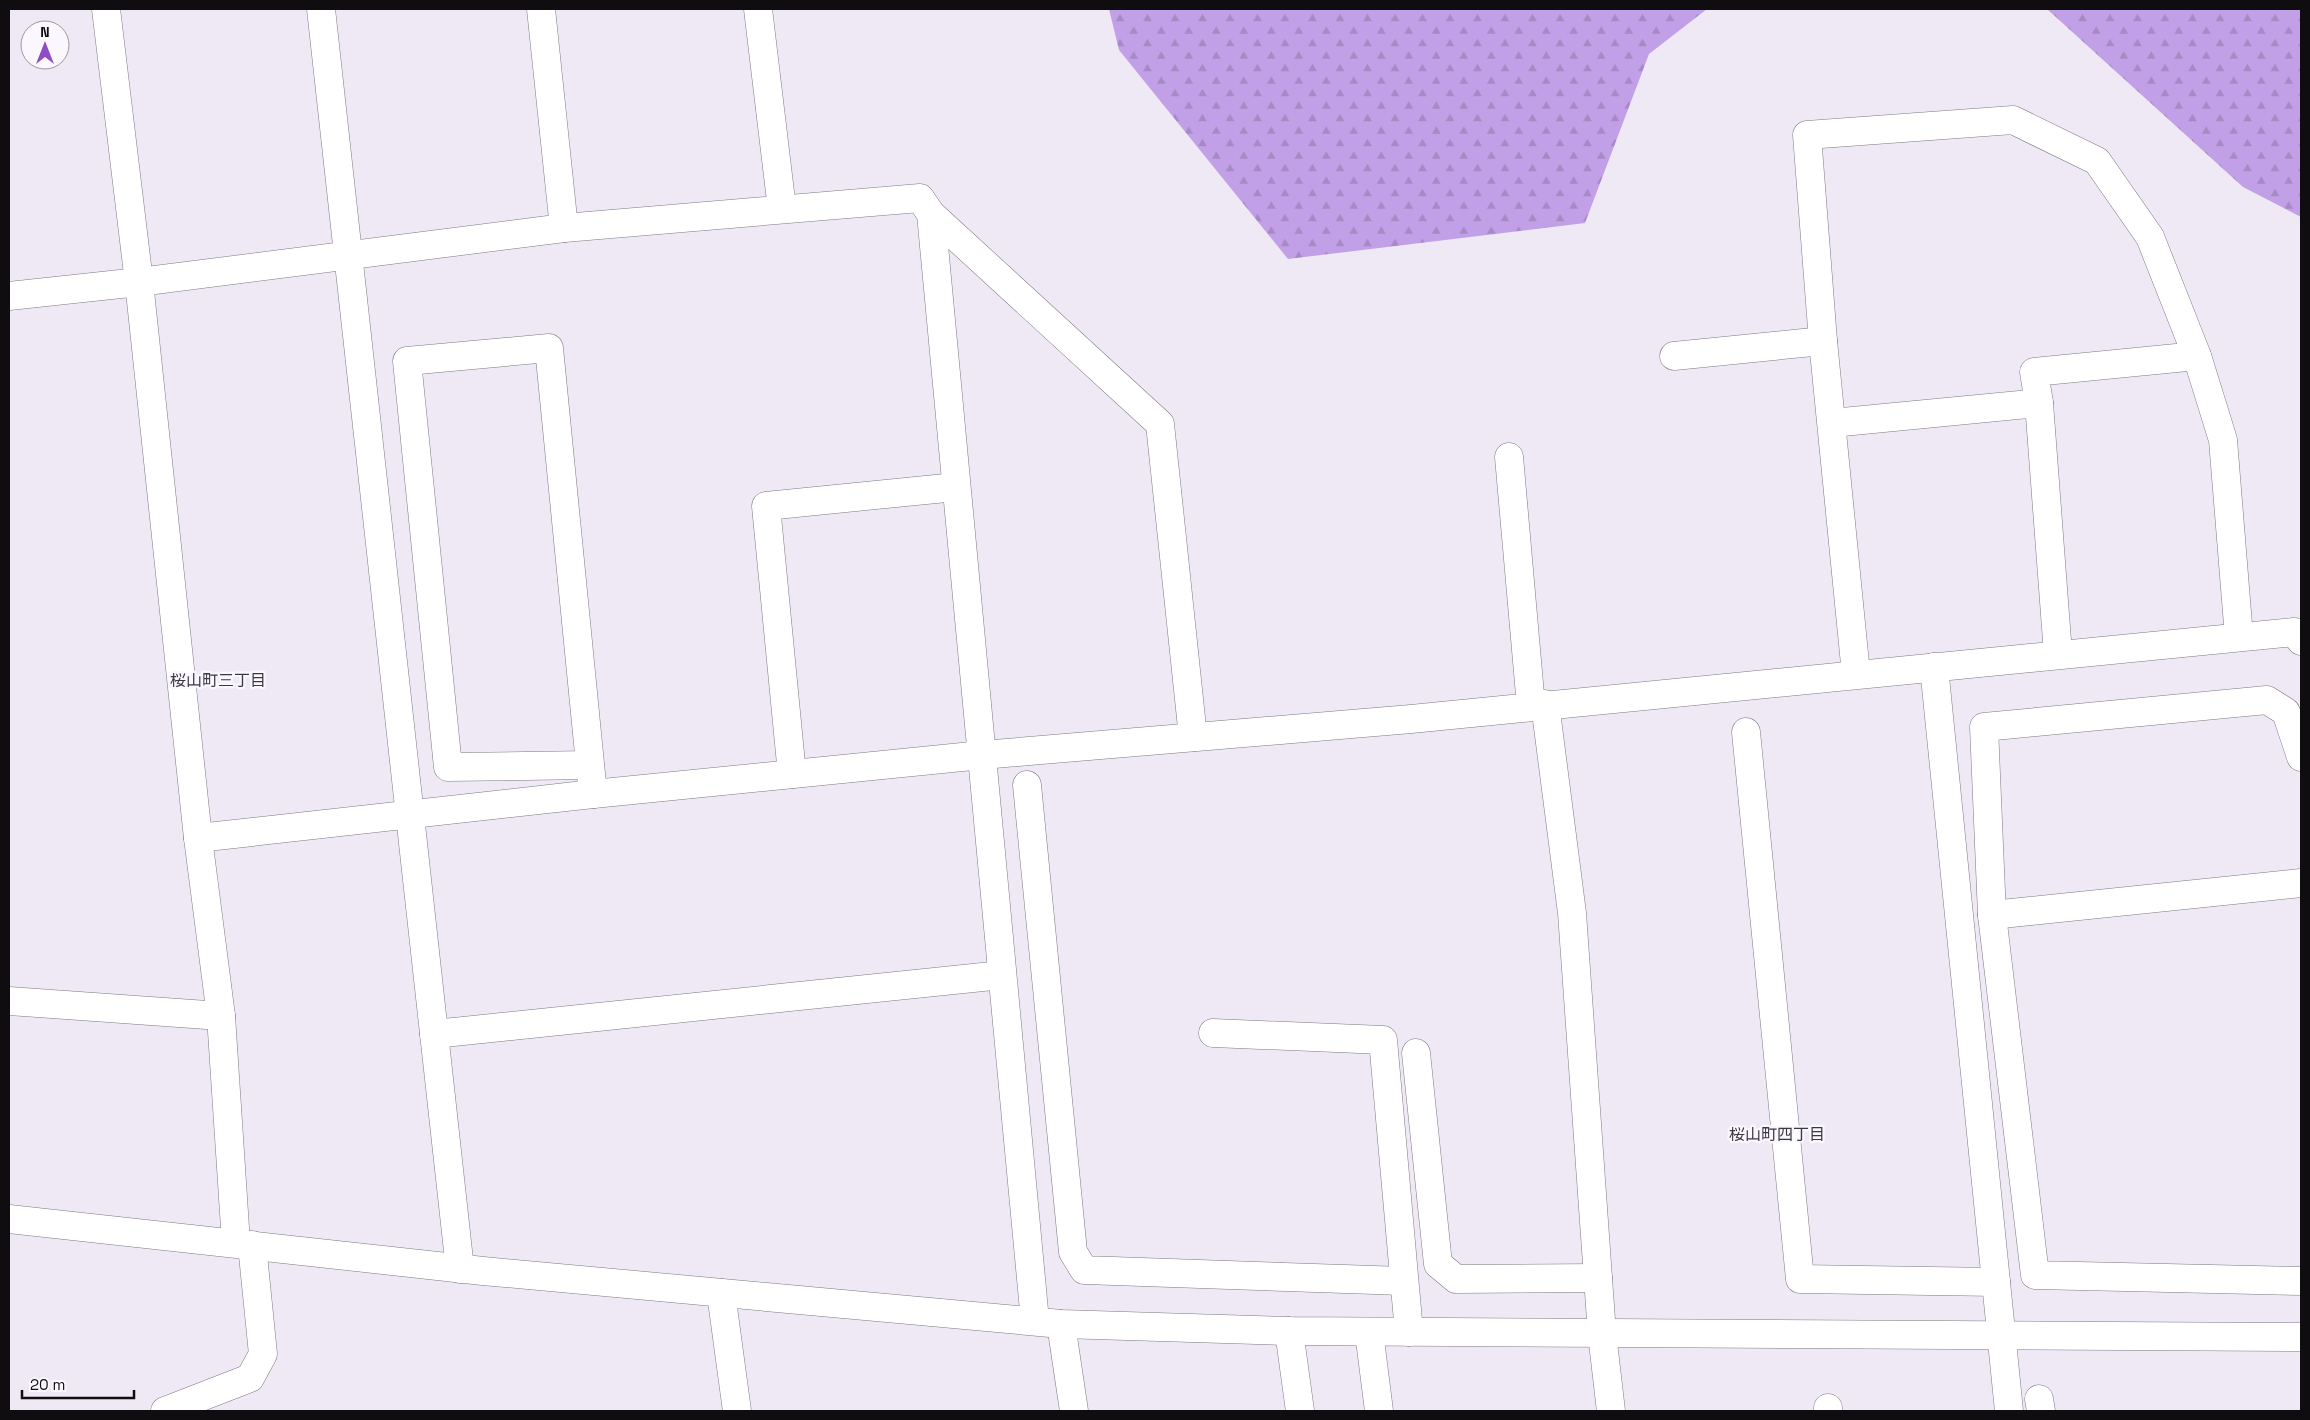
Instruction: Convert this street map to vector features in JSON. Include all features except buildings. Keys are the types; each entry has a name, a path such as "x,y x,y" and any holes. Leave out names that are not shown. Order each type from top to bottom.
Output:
{"street":[{"path":"106,9 139,282 198,838 221,1016 244,1244 263,1354 250,1378 165,1411"},
{"path":"321,9 460,1269"},
{"path":"541,9 564,228"},
{"path":"758,9 782,209"},
{"path":"1856,674 1823,342 1807,135 2013,120 2097,161 2150,237 2198,356 2223,440 2239,637"},
{"path":"9,296 139,282 564,228 920,198 931,214 1160,424 1193,737"},
{"path":"931,214 1002,974 1048,1322 1074,1411"},
{"path":"1674,356 1823,342"},
{"path":"590,765 448,767 406,362 549,348 593,794"},
{"path":"2058,654 2034,372 2198,356"},
{"path":"1832,423 2038,403"},
{"path":"1508,457 1538,705 1572,913 1602,1334 1611,1411"},
{"path":"792,774 766,506 956,487"},
{"path":"198,838 593,794 982,755 1538,705 2239,637 2299,635"},
{"path":"1934,667 2009,1411"},
{"path":"2301,757 2286,712 2267,700 1984,727 1992,915 2035,1276 2301,1281"},
{"path":"1746,732 1800,1279 1996,1282"},
{"path":"1027,785 1073,1252 1084,1270 1404,1281"},
{"path":"1992,915 2301,883"},
{"path":"434,1034 1002,974"},
{"path":"9,1001 221,1016"},
{"path":"1213,1033 1383,1040 1409,1332"},
{"path":"1416,1053 1438,1264 1456,1279 1598,1278"},
{"path":"9,1219 460,1269 1048,1322 1368,1332 2301,1337"},
{"path":"721,1293 737,1411"},
{"path":"1289,1331 1300,1411"},
{"path":"1368,1332 1379,1411"}],"green space":[{"path":"1109,9 1707,9 1649,54 1585,223 1288,259 1119,50"},
{"path":"2047,9 2301,10 2301,217 2243,187"}],"district":[{"name":"桜山町三丁目","path":"218,680"},
{"name":"桜山町四丁目","path":"1777,1134"}]}
